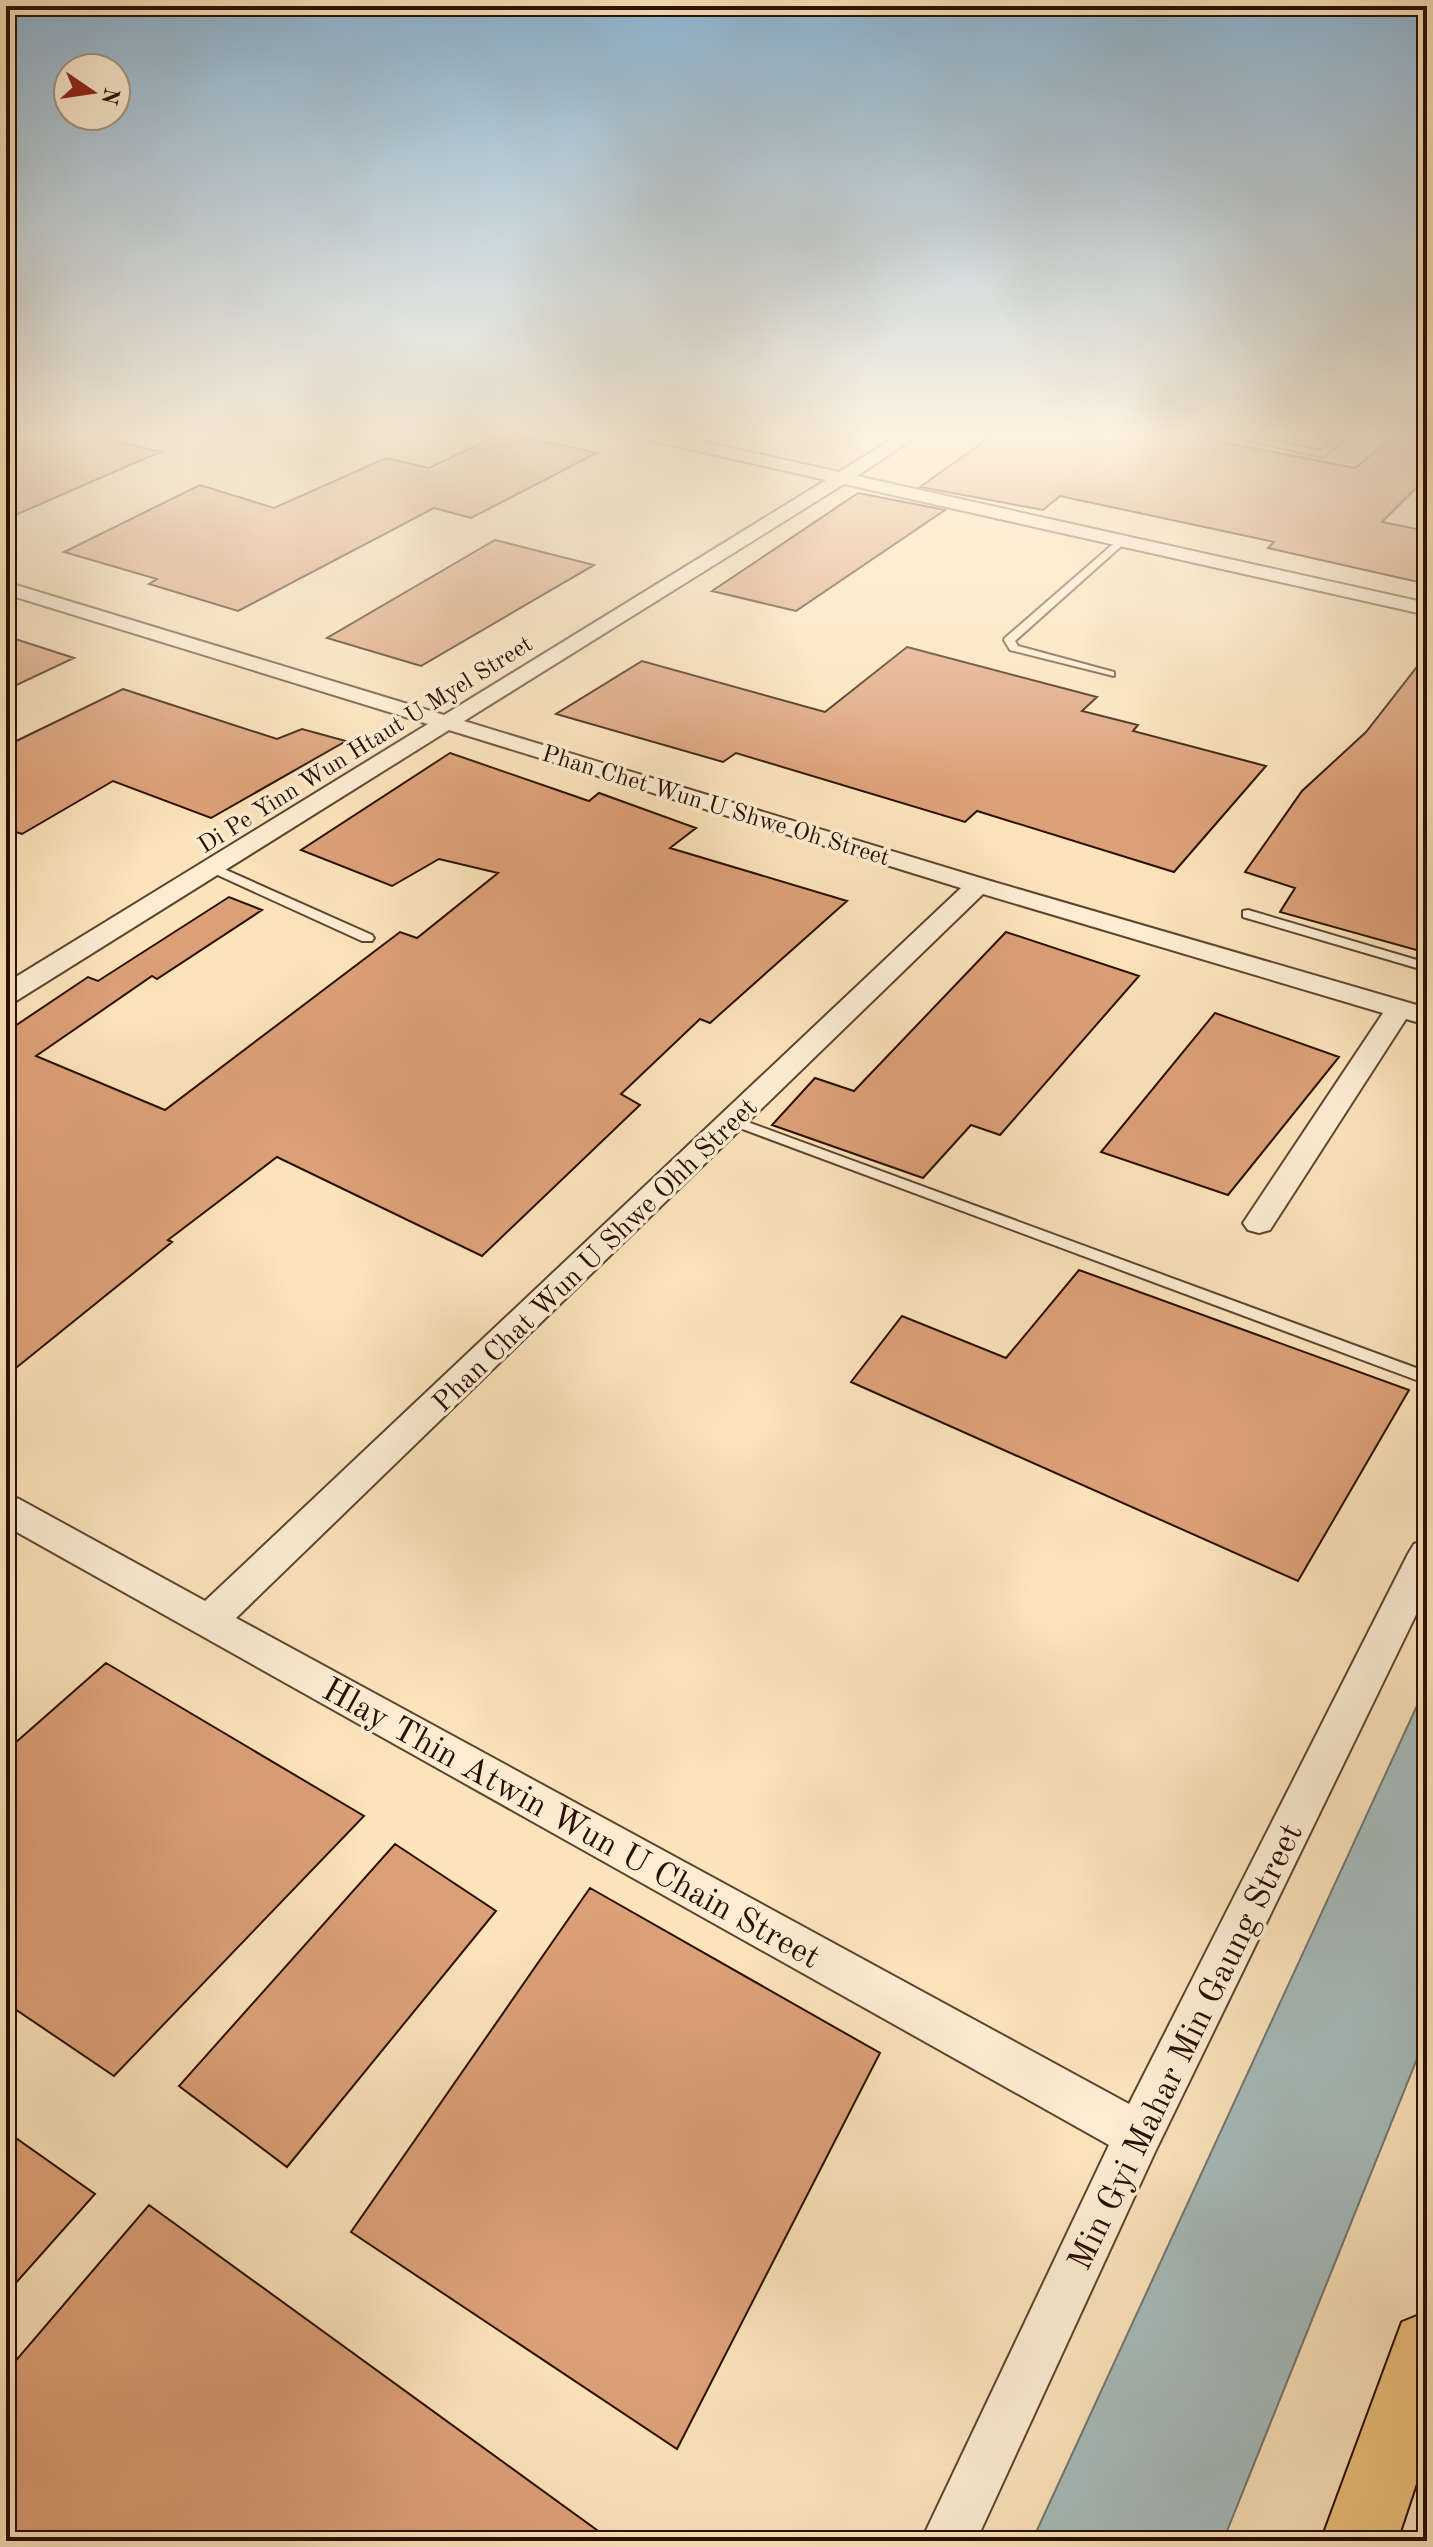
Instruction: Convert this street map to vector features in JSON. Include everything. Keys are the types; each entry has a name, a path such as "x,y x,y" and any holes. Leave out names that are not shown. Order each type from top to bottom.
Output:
{"main road":[{"path":"1359,2541 1427,2347"}],"street":[{"name":"Di Pe Yinn Wun Htaut U Myel Street","path":"6,995 215,869 724,552"},
{"path":"1171,552 1427,609"},
{"name":"Phan Chet Wun U Shwe Oh Street","path":"6,588 978,885 1413,1013"},
{"name":"Phan Chat Wun U Shwe Ohh Street","path":"208,1621 978,885"},
{"path":"1259,1223 1413,1013"},
{"name":"Hlay Thin Atwin Wun U Chain Street","path":"6,1509 1138,2135"},
{"name":"Min Gyi Mahar Min Gaung Street","path":"948,2541 1138,2135 1427,1554"}],"lane":[{"path":"1110,552 1009,640 1014,648 1110,674"},
{"path":"215,869 367,938"},
{"path":"1248,914 1427,967"},
{"path":"734,1121 1427,1378"}],"shaded area":[{"path":"1427,1684 1427,2034 1223,2541 1032,2541"}],"building":[{"path":"64,552 351,552 238,611 149,584 157,579"},
{"path":"475,552 542,552 594,565 421,666 327,638"},
{"path":"770,552 883,552 796,611 712,591"},
{"path":"1285,552 1427,552 1427,584"},
{"path":"6,636 74,658 6,690"},
{"path":"907,647 1097,697 1082,711 1138,725 1133,731 1266,766 1174,872 977,811 965,822 736,753 723,762 556,714 642,661 825,712"},
{"path":"1427,654 1427,953 1280,912 1295,888 1245,872 1302,791 1366,732"},
{"path":"123,689 277,739 302,729 346,741 211,818 113,781 22,834 6,829 6,746"},
{"path":"450,753 589,801 599,793 696,828 670,848 847,901 710,1023 700,1019 621,1094 640,1105 482,1256 277,1157 168,1240 172,1242 6,1376 6,1032 88,977 98,981 229,897 262,910 157,979 152,976 36,1056 165,1110 400,932 417,938 498,873 439,859 392,886 301,850"},
{"path":"1006,932 1139,976 1000,1135 971,1125 923,1178 772,1125 815,1078 854,1091"},
{"path":"1215,1013 1339,1057 1228,1195 1101,1152"},
{"path":"1079,1270 1409,1390 1298,1581 851,1382 902,1316 1006,1358"},
{"path":"106,1663 364,1816 114,2076 6,2003 6,1751"},
{"path":"395,1844 496,1911 287,2167 179,2086"},
{"path":"590,1888 880,2053 677,2449 351,2232"},
{"path":"6,2131 95,2194 6,2294"},
{"path":"149,2205 612,2541 6,2541 6,2372"}]}
